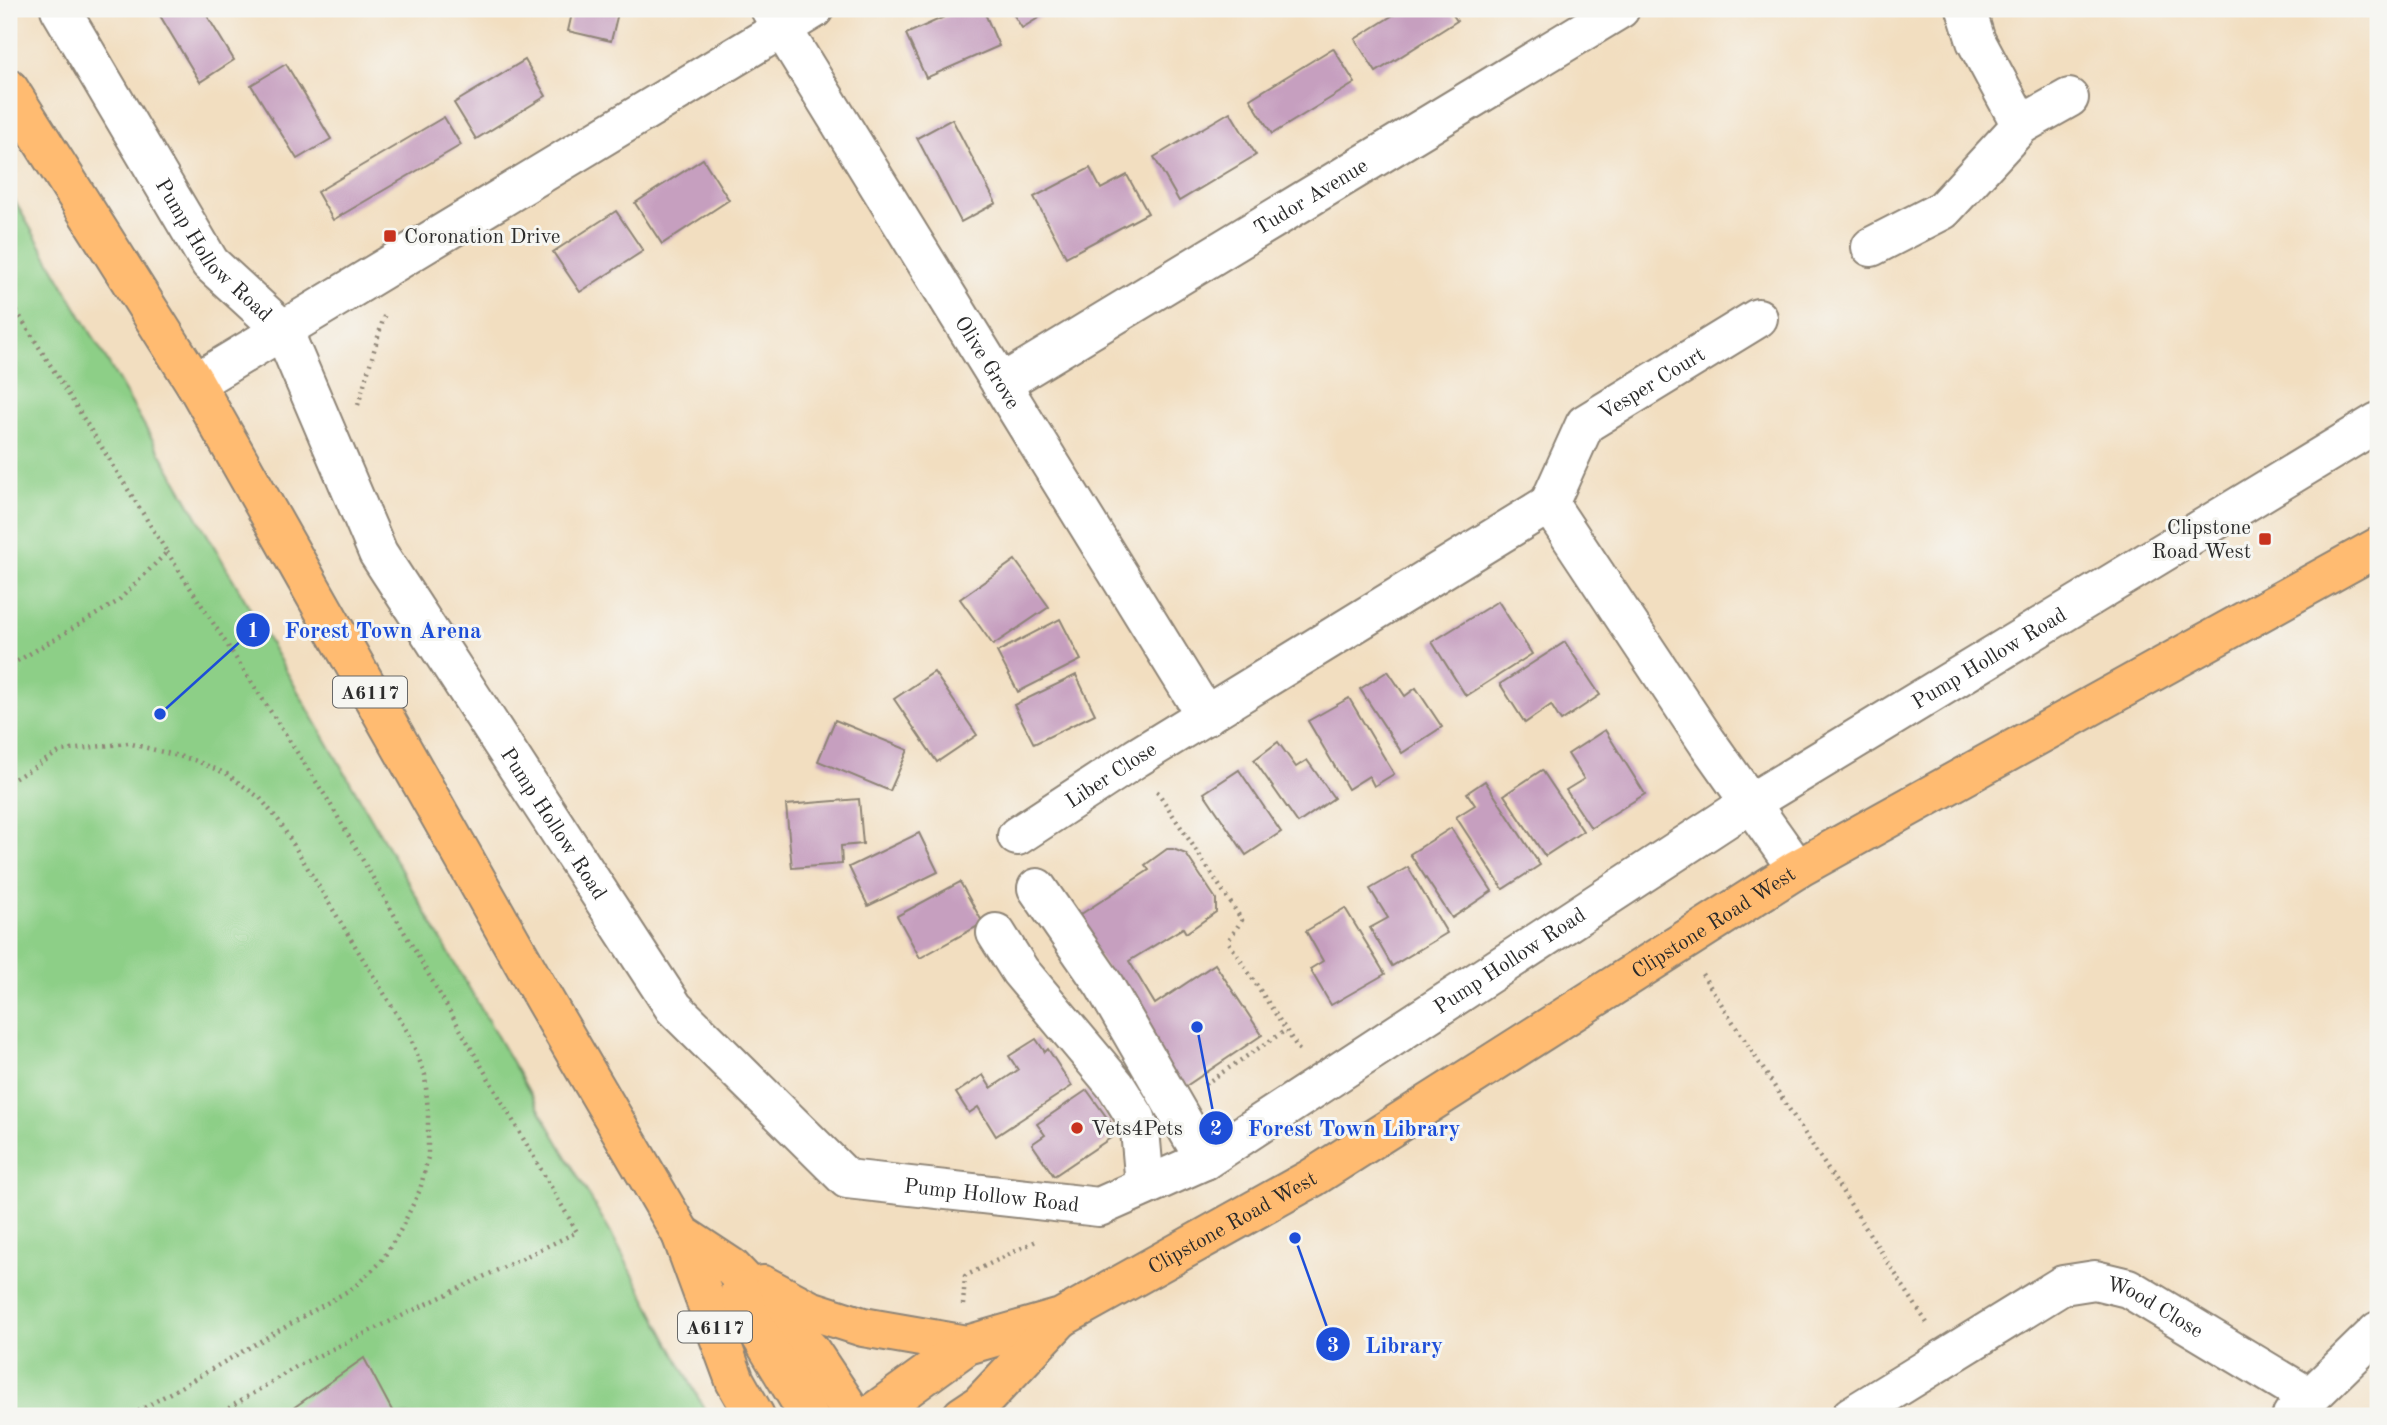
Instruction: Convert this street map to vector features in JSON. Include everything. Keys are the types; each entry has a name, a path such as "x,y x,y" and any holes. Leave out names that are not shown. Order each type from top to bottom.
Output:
{"main road":[{"name":"A6117","path":"9,89 195,383 538,989 681,1234 735,1381 755,1416"},
{"name":"Clipstone Road West","path":"962,1416 980,1404 1061,1318 1312,1178 1797,869 2378,547"},
{"name":"A6117","path":"681,1234 731,1267 810,1350 854,1416"},
{"path":"731,1267 810,1310 863,1327 965,1329"},
{"path":"731,1267 753,1323 809,1416"},
{"name":"Clipstone Road West","path":"869,1416 965,1329 1061,1318"}],"street":[{"name":"Pump Hollow Road","path":"60,9 210,263 283,330 378,553 674,1008 847,1179 1099,1207 1205,1160 1750,803 2378,422"},
{"path":"195,383 402,258 776,18 814,9"},
{"name":"Tudor Avenue","path":"1001,384 1283,210 1620,9"},
{"path":"1966,9 1976,41 2021,125"},
{"name":"Olive Grove","path":"776,18 1206,716"},
{"path":"1871,247 1943,210 2021,125 2069,98"},
{"name":"Vesper Court","path":"1549,504 1585,424 1758,318"},
{"path":"1549,504 1707,742 1797,869"},
{"name":"Liber Close","path":"1017,836 1136,758 1549,504"},
{"path":"1037,888 1184,1099 1205,1160"},
{"path":"996,933 1020,971 1116,1086 1139,1125 1146,1186"},
{"path":"1139,1125 1184,1099"},
{"name":"Wood Close","path":"1854,1416 2063,1284 2095,1280 2129,1288 2300,1407"},
{"path":"2300,1407 2378,1331"}],"path":[{"path":"340,464 402,258"},
{"path":"9,299 167,552 328,800 577,1232 299,1365 216,1416"},
{"path":"9,666 117,602 167,552"},
{"path":"9,782 61,751 128,743 176,754 227,774 260,798 279,821 410,1036 425,1075 428,1157 420,1190 381,1262 353,1288 130,1416"},
{"path":"1136,758 1242,920 1228,941 1321,1083"},
{"path":"1681,942 1948,1356"},
{"path":"1184,1099 1286,1030"},
{"path":"965,1329 965,1276 1058,1230 1059,1202"}],"green space":[{"path":"9,191 613,1237 708,1416 9,1416"}],"building":[{"path":"156,9 203,9 234,60 200,82"},
{"path":"573,9 619,9 611,41 568,31"},
{"path":"962,9 983,9 999,46 926,78 906,34"},
{"path":"1010,9 1053,9 1022,28"},
{"path":"1403,9 1449,9 1457,21 1376,72 1355,39"},
{"path":"1333,48 1355,83 1272,134 1250,99"},
{"path":"525,60 546,96 476,139 454,103"},
{"path":"286,64 331,139 297,159 251,85"},
{"path":"1230,112 1256,155 1179,201 1154,157"},
{"path":"444,117 461,145 333,220 317,192"},
{"path":"952,119 996,203 961,222 917,138"},
{"path":"703,159 729,200 662,244 635,203"},
{"path":"1090,168 1101,189 1127,175 1148,213 1066,257 1034,197"},
{"path":"616,211 643,251 580,292 553,252"},
{"path":"1015,560 1049,607 993,645 960,599"},
{"path":"1498,601 1532,654 1466,696 1432,642"},
{"path":"1060,619 1081,660 1018,692 997,652"},
{"path":"1565,642 1600,695 1561,721 1551,705 1525,723 1500,684"},
{"path":"1388,671 1405,696 1416,688 1442,727 1402,753 1360,689"},
{"path":"934,672 977,735 937,762 894,699"},
{"path":"1076,675 1095,714 1034,744 1014,705"},
{"path":"1349,698 1394,774 1374,786 1369,776 1348,789 1308,721"},
{"path":"835,720 908,750 890,791 818,761"},
{"path":"1605,730 1645,794 1591,828 1566,790 1584,779 1568,754"},
{"path":"1278,742 1296,767 1307,760 1334,798 1298,823 1254,760"},
{"path":"1239,770 1281,832 1246,855 1204,793"},
{"path":"1542,770 1583,831 1545,856 1504,795"},
{"path":"1485,781 1540,865 1503,889 1456,817 1475,805 1467,793"},
{"path":"859,799 863,844 841,846 842,864 792,868 786,805"},
{"path":"1451,828 1492,891 1452,918 1410,854"},
{"path":"919,833 938,872 868,906 849,867"},
{"path":"1167,849 1186,854 1216,899 1216,912 1186,933 1183,928 1129,961 1155,1004 1215,964 1262,1035 1180,1090 1075,918 1149,870 1145,865"},
{"path":"1408,867 1447,933 1392,966 1370,928 1388,918 1370,889"},
{"path":"960,882 983,923 920,958 897,916"},
{"path":"1345,908 1385,974 1331,1005 1310,969 1323,961 1306,931"},
{"path":"1036,1039 1045,1052 1048,1049 1072,1086 996,1136 978,1107 969,1113 956,1093 983,1075 991,1088 1018,1070 1009,1056"},
{"name":"Vets4Pets","path":"1087,1090 1118,1133 1054,1176 1032,1144 1045,1135 1037,1124"},
{"path":"364,1358 395,1416 282,1416"}],"place":[{"name":"Coronation Drive","path":"390,236"},
{"name":"Clipstone Road West","path":"2265,539"},
{"name":"Forest Town Arena","path":"160,714"},
{"name":"Forest Town Library","path":"1197,1027"},
{"name":"Vets4Pets","path":"1077,1128"},
{"name":"Library","path":"1295,1238"}]}
